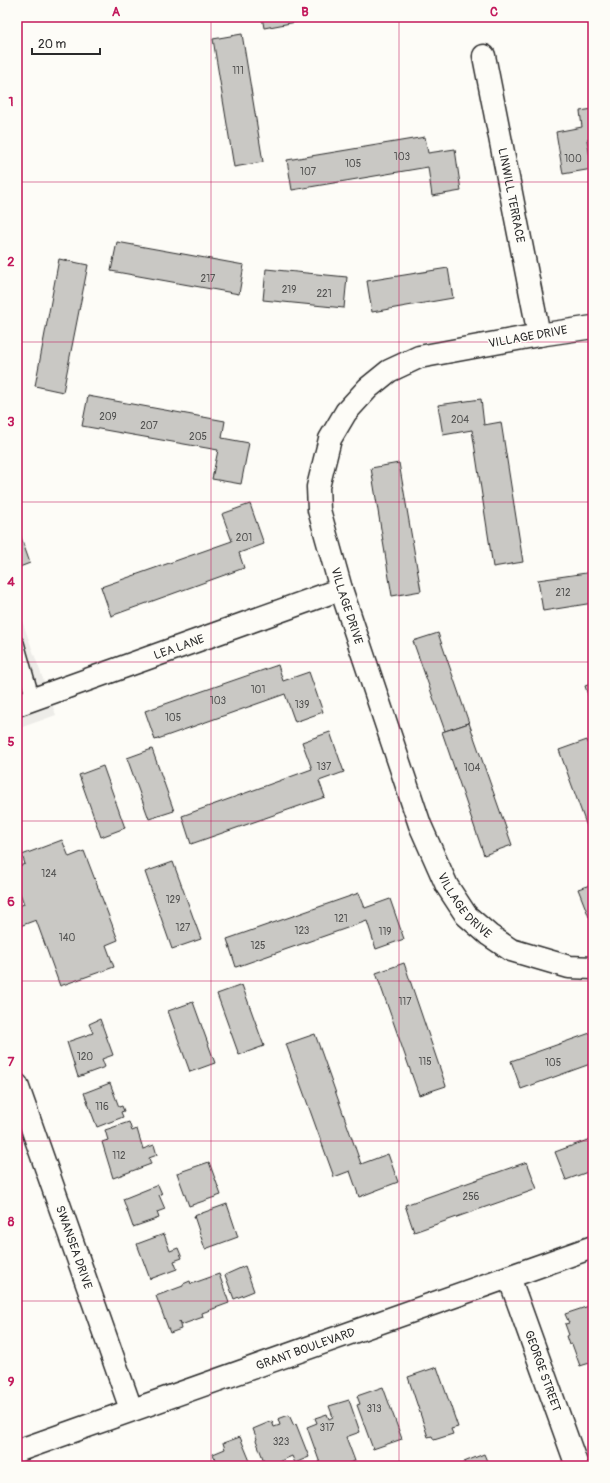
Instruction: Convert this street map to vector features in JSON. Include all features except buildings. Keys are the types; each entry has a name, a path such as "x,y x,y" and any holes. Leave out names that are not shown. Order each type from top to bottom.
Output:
{"street":[{"name":"LINWILL TERRACE","path":"484,56 539,335"},
{"name":"VILLAGE DRIVE","path":"593,327 539,335 419,357 390,371 368,388 346,412 330,439 318,486 319,510 342,589 420,826 447,886 466,915 488,935 511,950 569,967 593,968"},
{"name":"LEA LANE","path":"25,702 342,589"},
{"name":"SWANSEA DRIVE","path":"17,1085 131,1409"},
{"name":"GRANT BOULEVARD","path":"17,1451 131,1409 593,1247"},
{"name":"GEORGE STREET","path":"509,1277 577,1466"}],"lane":[{"path":"17,643 25,702"}],"shaded area":[{"path":"17,607 56,715 17,729"}]}
